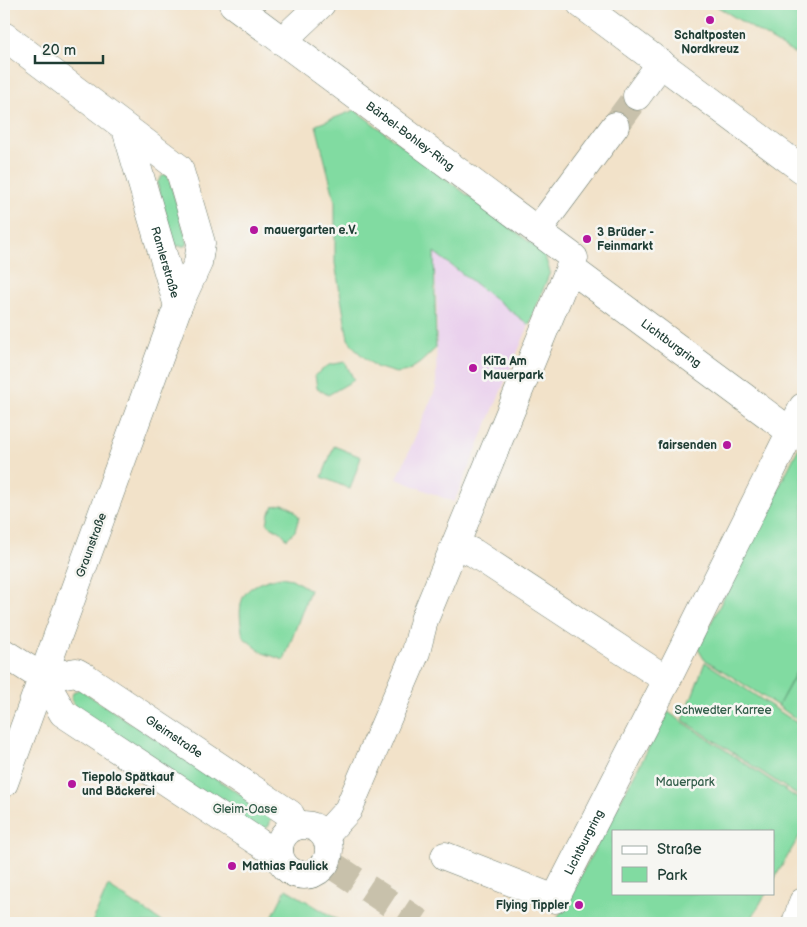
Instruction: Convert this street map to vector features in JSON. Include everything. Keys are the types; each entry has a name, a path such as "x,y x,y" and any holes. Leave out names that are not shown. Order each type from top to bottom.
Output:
{"street":[{"name":"Bärbel-Bohley-Ring","path":"233,4 574,258 570,268"},
{"path":"282,41 321,4"},
{"path":"581,4 803,170"},
{"name":"Ramlerstraße","path":"4,36 179,168 183,176 201,243 201,254 178,306"},
{"path":"637,96 661,64"},
{"path":"537,231 615,126"},
{"name":"Ramlerstraße","path":"126,129 178,306"},
{"path":"325,835 348,810 416,652 424,620 570,268"},
{"name":"Lichtburgring","path":"445,856 555,899 791,432 570,268"},
{"name":"Graunstraße","path":"4,783 178,306"},
{"path":"791,432 803,407"},
{"path":"456,545 474,554 667,680"},
{"path":"4,653 43,678 63,713 266,848 279,848"},
{"name":"Gleimstraße","path":"43,678 76,672 85,676 290,814 296,826"},
{"path":"296,826 312,826 325,835 330,848 330,864 315,874 298,875 284,865 279,848 284,835 296,826"},
{"path":"796,923 803,902"}],"shaded area":[{"name":"KiTa Am Mauerpark","path":"434,251 529,325 454,502 397,479 436,388 437,307"}],"green space":[{"path":"713,4 803,4 803,59"},
{"path":"355,110 544,253 550,272 529,325 434,252 436,348 408,371 396,373 376,367 358,352 348,339 335,263 335,201 316,125"},
{"path":"163,175 168,175 188,244 185,246 176,246 174,242 157,183"},
{"path":"345,362 354,380 328,395 317,388 315,375 329,365"},
{"path":"803,439 803,659 778,706 704,659 698,649"},
{"path":"334,446 361,457 350,489 322,477"},
{"path":"283,504 293,509 299,517 295,531 287,539 281,532 267,524 269,513 274,506"},
{"path":"281,577 292,579 310,590 284,660 263,653 243,637 240,613 241,603 249,589 267,580"},
{"path":"803,661 803,724 778,706"},
{"name":"Schwedter Karree","path":"705,662 803,727 803,799 683,720"},
{"name":"Gleim-Oase","path":"79,689 272,815 269,826 259,833 81,718 71,699 73,693"},
{"name":"Mauerpark","path":"668,712 803,802 803,830 774,879 774,830 612,830 612,894 765,894 749,923 555,923"},
{"path":"108,886 164,923 92,923"},
{"path":"286,889 343,923 269,923"}],"tunnel":[{"path":"615,126 637,96"},
{"path":"332,865 420,923"}],"place":[{"name":"Schaltposten Nordkreuz","path":"710,20"},
{"name":"mauergarten e.V.","path":"254,230"},
{"name":"3 Brüder - Feinmarkt","path":"587,239"},
{"name":"KiTa Am Mauerpark","path":"473,368"},
{"name":"fairsenden","path":"727,445"},
{"name":"Tiepolo Spätkauf und Bäckerei","path":"72,784"},
{"name":"Mathias Paulick","path":"232,866"},
{"name":"Flying Tippler","path":"579,905"}]}
